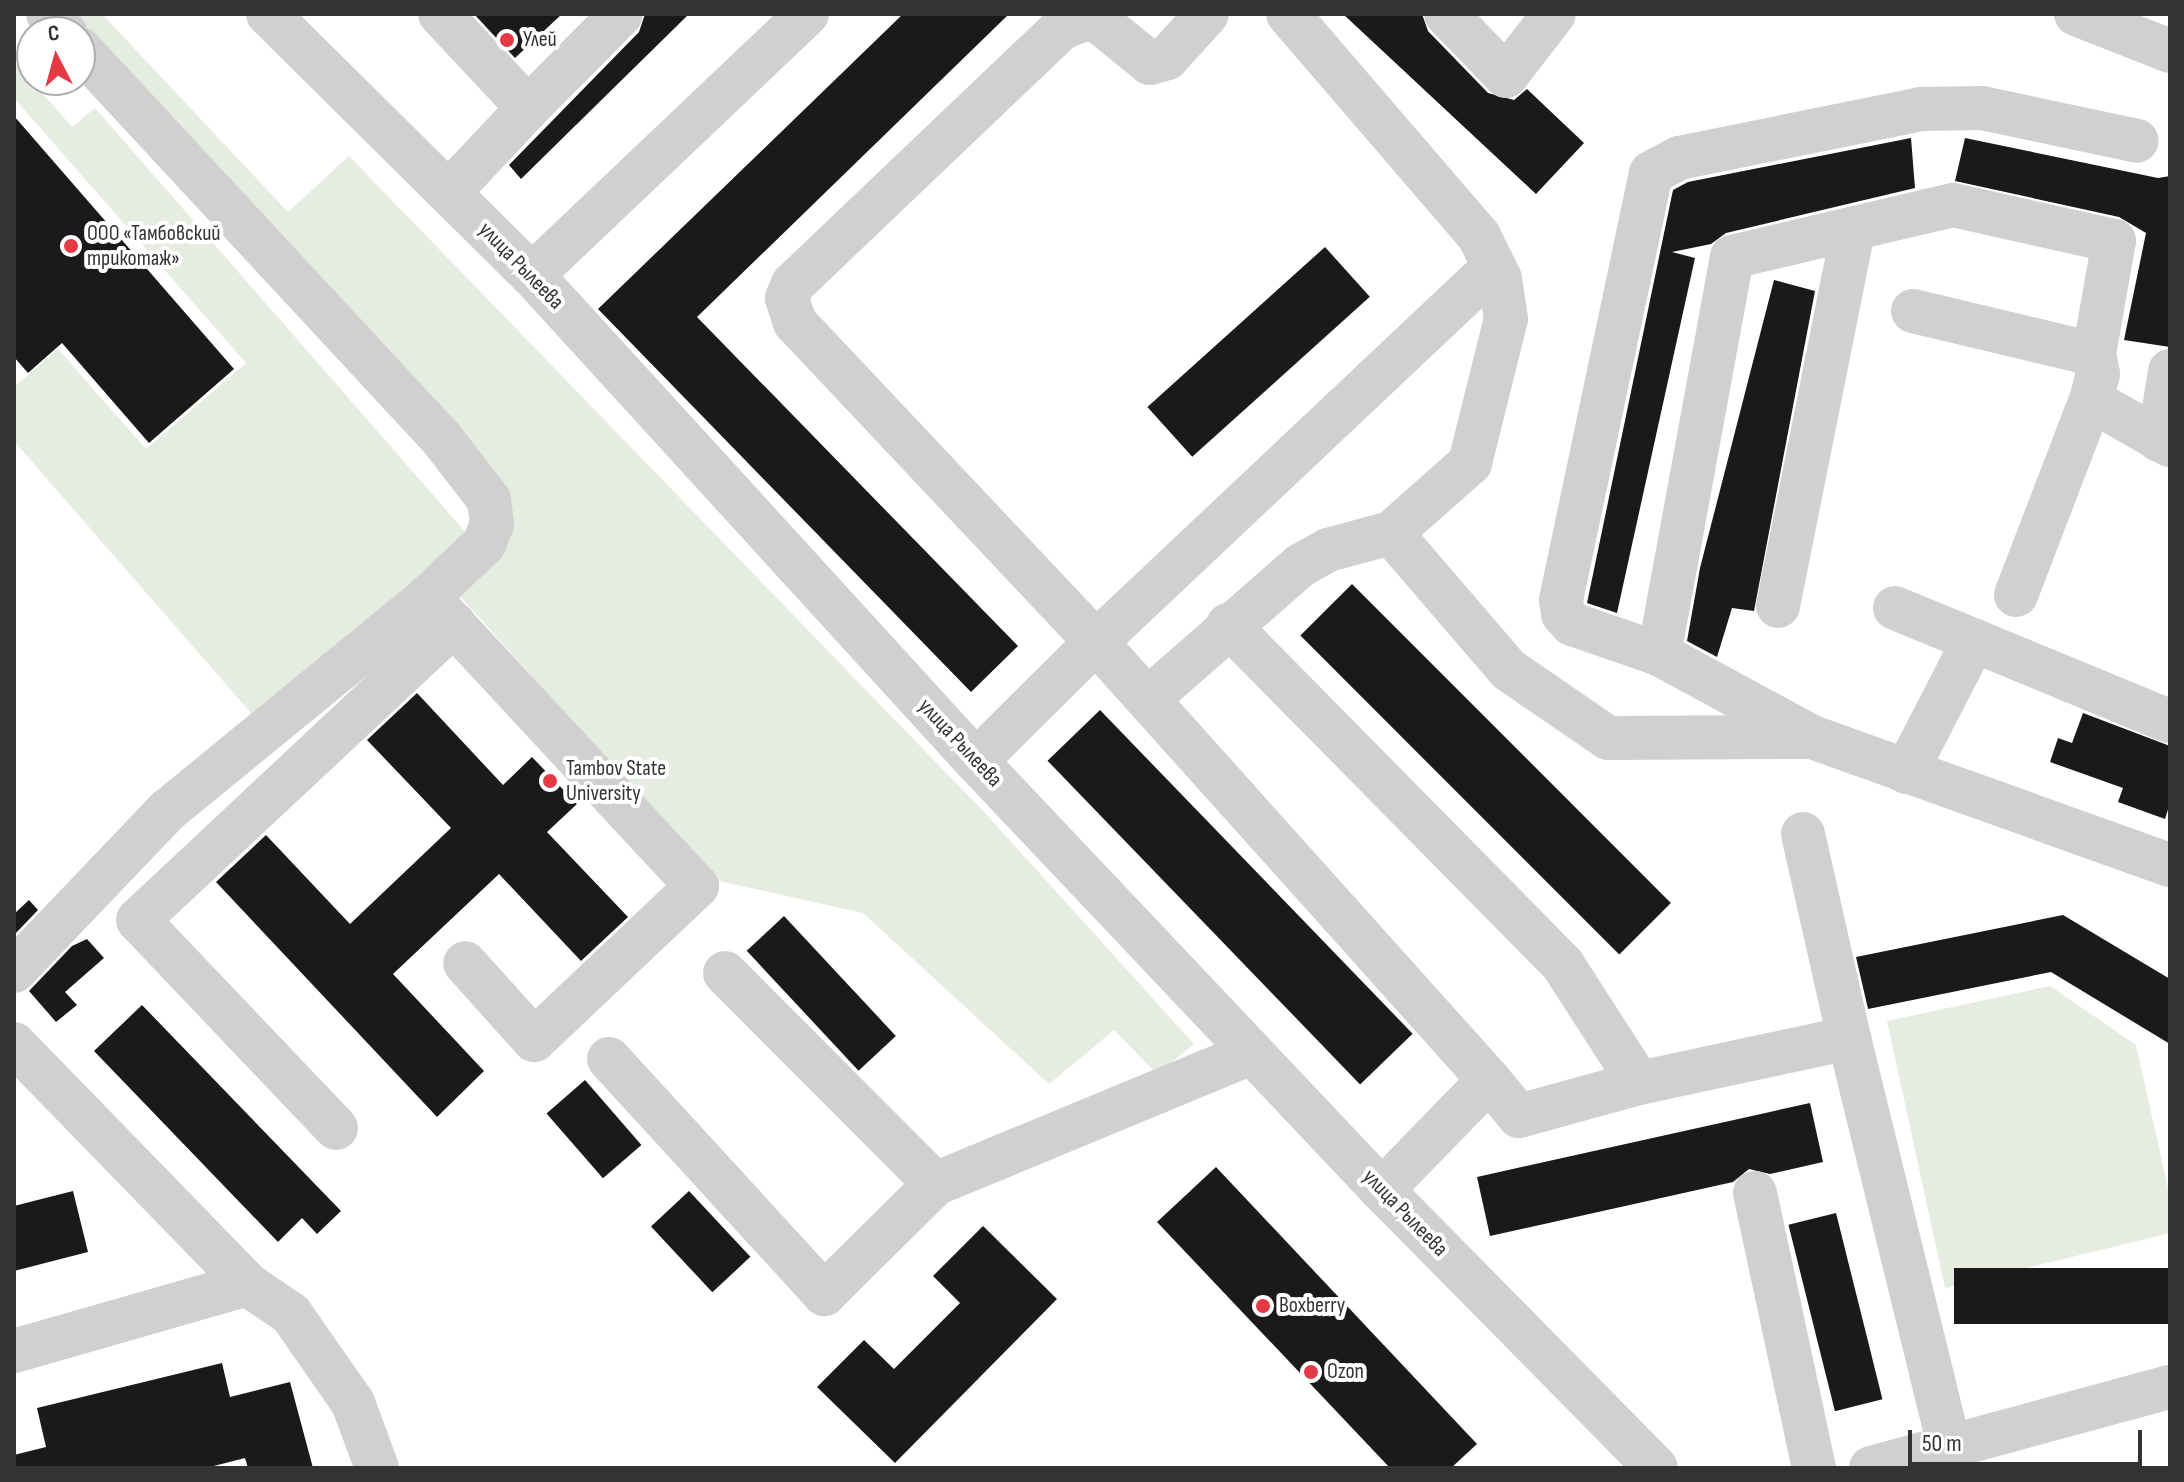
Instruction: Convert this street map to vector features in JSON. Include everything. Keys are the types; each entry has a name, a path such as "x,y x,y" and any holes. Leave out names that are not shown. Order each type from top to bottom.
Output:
{"street":[{"name":"улица Рылеева","path":"268,14 532,275 976,761 1382,1190 1656,1468"},
{"path":"440,14 528,108"},
{"path":"449,192 621,14"},
{"path":"532,275 807,14"},
{"path":"1207,14 1167,58 1150,63 1098,21 1084,19 1062,28 793,284 787,298 795,323 1149,698 1519,1116 1639,1083 1849,1038"},
{"path":"1149,698 1228,625 1301,565 1328,550 1391,533 1470,463 1506,319 1506,298 1479,236 1288,14"},
{"path":"1446,14 1506,76 1554,14"},
{"path":"2076,14 2170,51"},
{"path":"96,67 252,239 386,377 489,500 492,524 484,544 441,610 138,920 336,1128"},
{"path":"2137,141 1982,108 1921,109 1679,158 1651,173 1561,600 1563,614 1572,624 1659,654 1812,737 2170,865"},
{"path":"1659,654 1732,257 1853,231 1953,205 2114,241 2094,354 2098,374 2091,400 2016,595"},
{"path":"1778,606 1853,231"},
{"path":"976,761 1096,642 1494,267"},
{"path":"1913,311 2094,354"},
{"path":"2091,400 2164,442 2170,371"},
{"path":"1391,533 1509,670 1608,738 1812,737"},
{"path":"1895,608 2169,721"},
{"path":"441,610 697,886 534,1040 465,963"},
{"path":"14,971 168,810 441,610"},
{"path":"1228,625 1563,965 1639,1083"},
{"path":"1906,772 1974,640"},
{"path":"1803,834 1849,1038 1878,1136 1950,1448"},
{"path":"725,973 935,1184"},
{"path":"14,1044 247,1284 291,1314 353,1403 377,1468"},
{"path":"609,1059 824,1294 935,1184 1252,1053"},
{"path":"1382,1190 1489,1080"},
{"path":"1755,1193 1814,1468"},
{"path":"14,1351 247,1284"},
{"path":"1871,1468 2170,1387"}],"shaded area":[{"path":"57,14 102,14 288,212 349,156 985,813 1194,1044 1157,1074 1114,1030 1049,1084 863,913 715,880 450,585 501,541 96,60 96,16"},
{"path":"14,61 16,96 45,96 72,127 95,108 475,543 264,728 14,441 14,387 58,349 146,449 246,363 14,98"},
{"path":"2050,986 2136,1045 2170,1197 2170,1233 1945,1288 1887,1021"}],"building":[{"name":"Улей","path":"474,14 562,14 515,58"},
{"path":"645,14 689,14 521,179 509,165 639,32"},
{"path":"903,14 1009,14 697,317 1018,646 971,692 598,309"},
{"path":"1343,14 1422,14 1428,31 1488,93 1514,100 1527,89 1584,143 1536,194"},
{"name":"ООО «Тамбовский трикотаж»","path":"14,116 234,369 149,443 62,343 28,373 14,357"},
{"path":"1911,138 1915,188 1726,233 1711,244 1672,252 1695,258 1617,613 1587,603 1673,190 1688,182"},
{"path":"1965,138 2158,178 2170,176 2170,347 2124,340 2146,233 2119,217 1955,181"},
{"path":"1325,247 1370,297 1192,457 1147,407"},
{"path":"1774,280 1815,291 1754,611 1732,608 1717,657 1687,641 1700,568"},
{"path":"1352,584 1671,903 1619,955 1300,636"},
{"path":"417,693 503,785 532,757 577,804 547,832 628,917 581,961 499,874 393,974 484,1071 437,1117 216,882 266,835 350,924 451,828 367,740"},
{"path":"1100,710 1413,1034 1360,1084 1047,761"},
{"path":"2083,713 2170,746 2170,803 2165,819 2118,802 2123,788 2050,762 2058,738 2072,743"},
{"path":"29,900 38,910 14,935 14,914"},
{"path":"2063,915 2170,979 2170,1044 2051,972 1868,1009 1856,957"},
{"path":"784,916 896,1036 859,1071 747,951"},
{"path":"87,939 104,958 65,992 77,1005 56,1022 29,991 72,946"},
{"path":"142,1005 341,1211 317,1234 302,1218 278,1242 94,1051"},
{"path":"585,1080 641,1145 603,1178 547,1113"},
{"path":"1810,1103 1823,1162 1770,1174 1749,1169 1733,1182 1490,1236 1477,1177"},
{"path":"1216,1167 1477,1444 1451,1468 1390,1468 1157,1222"},
{"path":"73,1191 88,1252 14,1271 14,1206"},
{"path":"689,1191 750,1257 712,1292 651,1226"},
{"path":"1836,1213 1882,1399 1835,1411 1788,1225"},
{"path":"983,1226 1057,1299 895,1463 817,1387 864,1340 894,1369 960,1303 933,1276"},
{"path":"1954,1268 2170,1268 2170,1324 1954,1324"},
{"path":"222,1363 230,1397 290,1382 313,1468 248,1468 245,1458 206,1468 14,1468 14,1455 46,1447 37,1408"}],"place":[{"name":"Улей","path":"507,40"},
{"name":"ООО «Тамбовский трикотаж»","path":"71,246"},
{"name":"Tambov State University","path":"550,781"},
{"name":"Boxberry","path":"1263,1306"},
{"name":"Ozon","path":"1311,1372"}]}
